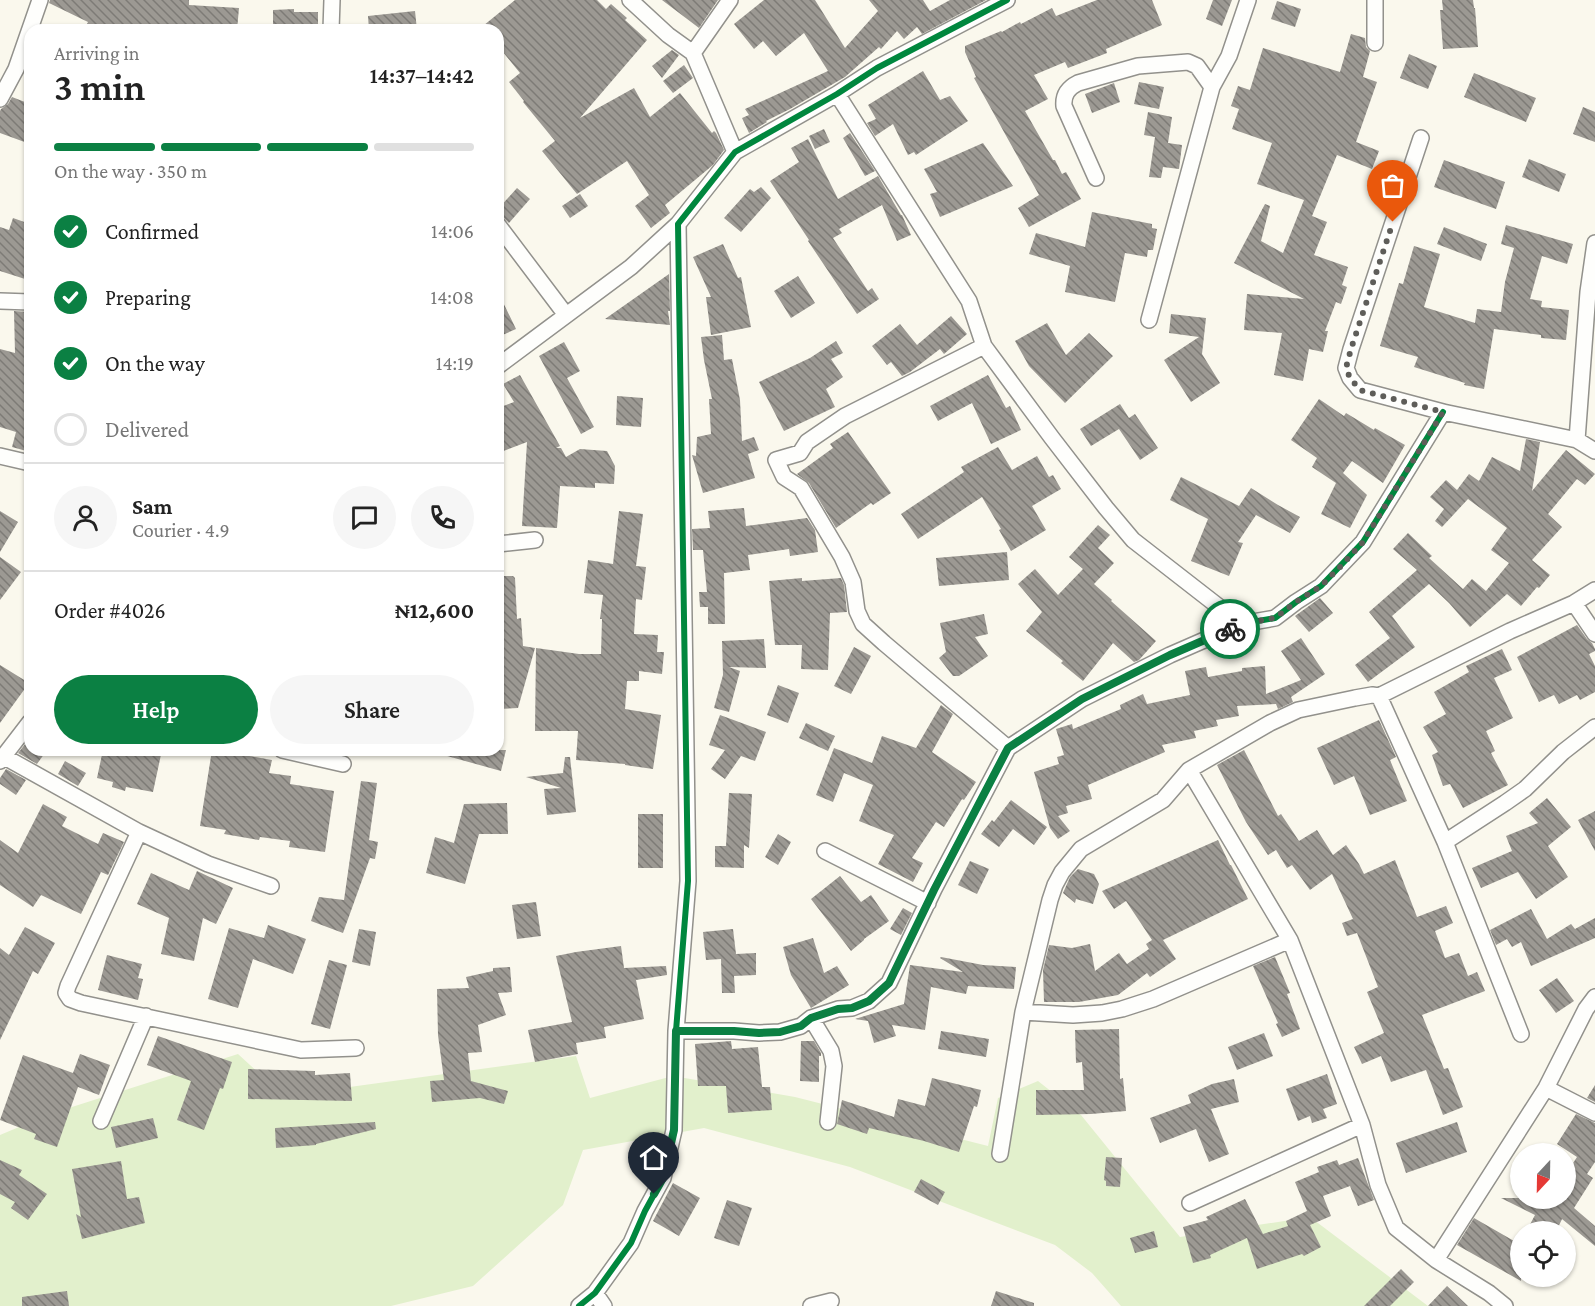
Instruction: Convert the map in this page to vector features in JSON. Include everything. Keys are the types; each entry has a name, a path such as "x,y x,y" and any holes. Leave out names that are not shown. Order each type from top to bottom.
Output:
{"street":[{"path":"34,24 40,0"},
{"path":"332,0 332,24"},
{"path":"630,0 668,35 693,53 735,152"},
{"path":"693,53 730,0"},
{"path":"504,362 631,267 678,224 735,152 837,94 877,68 1007,0"},
{"path":"1149,320 1212,87 1229,56 1248,0"},
{"path":"1375,0 1375,43"},
{"path":"1096,178 1064,106 1063,100 1071,86 1138,66 1188,62 1197,66 1212,87"},
{"path":"0,99 23,72"},
{"path":"837,94 969,301 984,346 1106,508 1133,540 1241,624"},
{"path":"1421,138 1351,349 1346,368 1350,378 1360,390 1443,412 1577,440 1595,451"},
{"path":"579,1306 596,1293 631,1243 663,1178 674,1130 676,1031 688,881 678,224"},
{"path":"504,233 566,315"},
{"path":"1577,440 1588,292 1595,243"},
{"path":"0,301 24,302"},
{"path":"984,346 844,416 807,442 800,453 776,460 784,477 801,488 842,557 853,582 857,611 863,624 1008,748"},
{"path":"676,1031 780,1032 801,1026 811,1018 838,1009 852,1008 869,1001 889,983 1008,748 1082,699 1170,655 1241,624 1275,618 1321,586 1363,542 1443,412"},
{"path":"0,456 24,462"},
{"path":"504,543 535,540"},
{"path":"1000,1154 1023,1012 1050,900 1062,872 1081,849 1163,800 1189,770 1270,723 1298,710 1372,695 1379,696 1510,631 1574,603 1595,590"},
{"path":"1574,603 1595,634"},
{"path":"1379,696 1445,842 1521,1034"},
{"path":"1445,842 1525,789 1563,752 1595,728"},
{"path":"24,730 2,759 139,832 208,864 271,886"},
{"path":"308,756 343,764"},
{"path":"1189,770 1290,940 1362,1125 1378,1185 1396,1228 1436,1260 1505,1306"},
{"path":"139,832 68,986 66,993 70,999 301,1050 356,1048"},
{"path":"825,851 928,903"},
{"path":"1023,1012 1074,1015 1122,1009 1153,999 1290,940"},
{"path":"1436,1260 1546,1088 1586,1009 1595,997"},
{"path":"101,1121 146,1016"},
{"path":"811,1018 831,1050 834,1066 828,1122"},
{"path":"1546,1088 1595,1113"},
{"path":"1190,1203 1362,1125"},
{"path":"596,1293 604,1306"},
{"path":"811,1306 831,1301"}],"green space":[{"path":"238,1054 284,1096 576,1056 590,1098 673,1076 795,1097 988,1146 998,1098 1038,1081 1081,1115 1180,1237 1310,1217 1428,1306 1121,1306 1092,1273 1055,1245 850,1167 704,1128 583,1150 563,1205 473,1286 391,1306 0,1306 0,1135 50,1114"}],"building":[{"path":"50,0 189,0 189,5 239,8 238,24 87,24 88,22 49,3"},
{"path":"515,0 597,0 606,9 611,4 647,40 580,118 634,88 650,117 680,93 712,133 714,131 716,133 724,150 713,165 665,205 670,213 651,228 635,206 649,195 627,161 577,194 542,151 555,141 509,82 520,73 504,53 504,24 485,24"},
{"path":"662,0 718,0 699,28"},
{"path":"764,0 815,0 845,48 878,11 869,0 923,0 930,11 950,0 986,0 922,34 917,27 904,39 897,31 881,49 879,47 845,77 749,133 742,118 749,115 745,109 828,71 804,33 776,56 763,41 754,49 734,24"},
{"path":"1097,0 1152,0 1162,25 1106,49 1107,53 1068,68 1065,62 1034,75 1048,99 1025,111 1053,160 1062,174 1066,172 1081,199 1029,227 1018,208 1039,195 974,78 976,77 965,52 965,46 1002,32 1020,22 1021,24 1052,8 1056,16"},
{"path":"1213,0 1232,0 1222,26 1206,19"},
{"path":"1442,0 1473,0 1478,47 1443,49 1440,10 1443,10"},
{"path":"1277,1 1301,9 1295,27 1271,19"},
{"path":"294,9 294,12 318,12 318,24 273,24 273,10"},
{"path":"415,11 416,24 369,24 368,16"},
{"path":"1351,34 1365,38 1366,47 1370,51 1363,77 1377,82 1356,142 1379,151 1372,169 1337,155 1312,216 1327,222 1314,255 1348,267 1342,285 1347,287 1341,304 1336,302 1325,331 1328,331 1323,352 1309,349 1303,381 1274,375 1282,333 1244,330 1247,294 1304,299 1234,263 1265,204 1270,206 1261,241 1283,253 1304,200 1257,184 1272,143 1232,129 1239,109 1231,106 1238,86 1250,90 1263,48 1340,72"},
{"path":"672,50 679,55 662,78 652,66"},
{"path":"1409,54 1437,66 1428,89 1400,78"},
{"path":"684,65 693,78 673,93 663,81"},
{"path":"923,71 940,100 950,96 968,121 916,155 914,152 908,155 893,124 875,136 867,123 876,119 868,105"},
{"path":"1474,73 1536,98 1526,122 1464,97"},
{"path":"1139,82 1164,87 1159,109 1134,104"},
{"path":"1114,83 1120,102 1092,113 1085,94"},
{"path":"12,97 24,102 24,142 0,133 0,111"},
{"path":"1583,107 1595,112 1595,142 1573,134"},
{"path":"1148,112 1172,117 1168,143 1182,145 1179,169 1163,167 1161,178 1149,177 1155,137 1144,135"},
{"path":"824,129 830,142 815,149 809,136"},
{"path":"850,133 875,171 865,176 843,138"},
{"path":"808,139 838,199 878,176 902,215 911,235 897,241 882,205 839,229 842,233 833,238 868,291 872,288 879,299 857,314 770,181 799,162 791,148"},
{"path":"983,143 1013,186 940,217 930,194 937,192 924,169"},
{"path":"1529,159 1566,174 1559,192 1522,177"},
{"path":"1444,160 1505,182 1496,209 1434,187"},
{"path":"761,187 771,198 741,232 724,218 750,189 754,192"},
{"path":"517,188 530,199 509,223 504,218 504,202"},
{"path":"580,194 588,206 570,218 562,206"},
{"path":"1092,212 1152,224 1152,228 1157,229 1153,250 1148,250 1147,257 1125,253 1115,302 1065,292 1070,266 1029,254 1036,233 1085,247"},
{"path":"13,218 24,222 24,279 0,271 0,227 9,230"},
{"path":"1506,225 1573,244 1567,264 1542,256 1530,299 1542,301 1541,307 1569,310 1566,340 1494,329 1484,389 1464,385 1465,383 1414,367 1418,357 1380,346 1399,283 1403,284 1414,246 1440,254 1424,307 1475,323 1477,309 1501,312 1505,282 1514,248 1501,244"},
{"path":"1444,227 1487,244 1481,261 1437,244"},
{"path":"723,244 738,278 741,277 751,327 711,335 706,297 711,297 693,257"},
{"path":"669,274 670,325 605,319"},
{"path":"798,276 815,303 791,318 774,291"},
{"path":"504,304 516,329 504,334"},
{"path":"14,311 24,312 24,450 12,447 16,432 0,427 0,349 15,353"},
{"path":"1171,314 1206,318 1202,354 1220,383 1191,402 1164,360 1199,337 1169,333"},
{"path":"951,316 967,334 944,354 940,349 902,376 891,362 887,365 872,346 900,324 917,345"},
{"path":"1047,323 1066,355 1089,333 1113,356 1065,403 1029,366 1015,341"},
{"path":"722,335 724,360 732,359 740,400 742,441 754,437 759,450 748,454 755,478 703,493 692,455 696,456 697,437 711,434 709,399 712,399 701,337"},
{"path":"836,341 843,353 831,359 843,377 826,389 835,407 784,431 759,382 810,358"},
{"path":"564,342 580,371 567,378 594,427 581,434 539,356"},
{"path":"520,375 560,446 556,448 561,448 566,457 580,449 607,451 615,466 614,484 595,483 595,488 560,486 557,528 522,526 527,442 504,451 504,406 514,402 504,383"},
{"path":"988,375 1006,408 1010,406 1021,430 991,444 972,403 938,421 930,406"},
{"path":"617,396 643,398 641,427 616,425"},
{"path":"1319,399 1344,416 1346,413 1405,445 1383,483 1352,461 1343,473 1367,495 1350,528 1321,514 1336,483 1312,467 1317,458 1291,440"},
{"path":"1120,404 1129,418 1135,414 1158,448 1140,460 1119,429 1091,446 1080,429"},
{"path":"848,432 891,493 873,505 871,503 836,528 809,483 797,474 833,448 830,444"},
{"path":"1526,439 1540,442 1532,491 1566,450 1595,474 1585,485 1577,479 1548,514 1562,527 1532,560 1550,575 1521,606 1507,594 1470,627 1429,584 1392,616 1415,647 1368,682 1355,665 1390,638 1369,612 1417,570 1393,549 1408,533 1432,556 1429,558 1463,589 1472,579 1486,591 1509,563 1491,550 1507,528 1468,499 1442,527 1435,521 1444,509 1430,497 1446,480 1457,490 1469,474 1479,481 1492,457 1520,471"},
{"path":"998,447 1012,470 1037,456 1049,477 1053,475 1061,489 1032,506 1046,530 1011,551 982,497 918,539 901,514 964,472 961,467"},
{"path":"1181,477 1239,506 1251,488 1300,517 1290,533 1256,515 1238,542 1243,543 1229,576 1191,561 1208,519 1170,500"},
{"path":"744,508 746,526 807,518 815,530 818,552 790,556 789,549 748,555 750,570 724,573 725,624 708,624 708,607 700,607 699,592 707,592 703,550 693,550 692,529 710,528 708,511"},
{"path":"0,511 18,522 0,552"},
{"path":"619,511 643,514 636,566 646,567 642,600 636,599 634,634 658,635 657,652 664,652 662,674 639,671 639,681 627,681 625,709 661,715 653,769 576,760 578,731 535,731 536,648 579,654 601,654 602,619 600,619 603,595 584,593 588,560 613,564"},
{"path":"1098,525 1110,535 1098,548 1114,563 1094,584 1156,641 1139,660 1134,662 1113,643 1083,681 1061,663 1063,661 1026,631 1042,612 1018,584 1035,569 1058,595 1083,569 1069,557"},
{"path":"1007,552 1009,580 939,586 936,558"},
{"path":"0,557 21,572 0,600"},
{"path":"504,576 515,578 517,619 521,618 523,646 535,648 518,708 504,709"},
{"path":"802,578 802,581 841,578 844,585 847,612 830,613 828,670 801,669 802,645 775,645 769,581"},
{"path":"1320,598 1333,613 1309,632 1295,616"},
{"path":"984,614 988,634 975,637 988,656 959,676 953,676 939,658 946,652 940,623"},
{"path":"1577,625 1595,649 1589,654 1595,666 1595,692 1580,700 1577,695 1559,704 1554,695 1539,702 1517,657"},
{"path":"1301,638 1325,674 1291,697 1293,702 1278,709 1276,704 1237,706 1239,716 1216,720 1218,726 1194,731 1196,738 1162,745 1165,752 1088,785 1092,799 1066,806 1068,813 1058,816 1070,831 1058,839 1050,828 1034,772 1059,764 1057,757 1064,755 1056,729 1072,724 1073,729 1121,709 1120,705 1143,694 1147,704 1190,695 1185,671 1206,667 1208,677 1242,671 1242,668 1265,666 1266,694 1301,680 1281,651"},
{"path":"764,639 766,668 729,667 740,671 729,712 714,708 723,675 722,641"},
{"path":"854,647 871,656 851,694 834,686"},
{"path":"1502,649 1512,670 1494,678 1513,718 1486,731 1495,751 1491,753 1508,785 1463,808 1450,784 1443,786 1432,755 1438,752 1423,727 1446,714 1434,692 1469,672 1466,666"},
{"path":"0,665 24,680 24,690 0,723"},
{"path":"778,685 799,693 788,723 767,715"},
{"path":"941,705 953,714 932,752 976,782 944,827 936,822 912,858 923,863 913,882 878,864 894,835 859,821 873,785 844,773 833,802 816,795 834,748 872,763 882,736 916,748"},
{"path":"720,715 766,732 755,761 741,756 725,779 711,769 725,750 709,745"},
{"path":"1379,720 1396,757 1390,760 1407,801 1370,815 1354,776 1334,785 1317,748"},
{"path":"806,723 835,736 828,751 799,738"},
{"path":"24,746 24,756 43,756 37,764 18,753"},
{"path":"504,750 506,750 501,771 447,756 504,756"},
{"path":"1244,750 1278,816 1281,814 1299,841 1317,830 1333,855 1346,845 1364,874 1395,860 1417,917 1446,906 1453,923 1435,931 1445,958 1459,953 1468,976 1477,972 1485,991 1422,1015 1444,1069 1448,1068 1463,1107 1443,1115 1426,1070 1391,1082 1381,1056 1362,1064 1354,1047 1384,1033 1367,992 1378,987 1357,933 1347,936 1342,923 1353,919 1332,874 1310,890 1292,865 1287,868 1276,850 1268,855 1246,822 1217,765"},
{"path":"102,756 161,756 153,792 126,787 125,791 112,787 113,782 97,778"},
{"path":"211,756 250,756 272,760 269,773 291,776 290,784 334,791 325,852 289,847 290,841 260,837 259,840 224,834 226,830 200,826"},
{"path":"565,757 570,757 576,812 547,815 544,789 561,788 526,777 563,773"},
{"path":"65,761 86,773 78,786 58,774"},
{"path":"6,769 26,780 16,795 0,784 0,778"},
{"path":"361,781 377,783 369,840 378,842 375,859 370,858 343,933 311,921 319,897 344,900"},
{"path":"729,793 752,794 749,848 744,845 744,868 715,867 715,846 726,846"},
{"path":"1547,798 1571,827 1548,846 1568,877 1536,899 1518,872 1481,888 1472,868 1512,851 1506,836 1538,823 1529,813"},
{"path":"1011,800 1047,827 1034,845 1013,829 999,847 981,834 992,820 994,822"},
{"path":"507,803 508,834 479,834 465,884 426,873 435,837 454,843 464,804"},
{"path":"43,804 67,817 62,826 98,844 103,833 124,842 108,875 101,872 81,914 41,895 33,907 0,885 0,840 18,853"},
{"path":"1595,811 1595,851 1578,820"},
{"path":"638,814 663,814 663,868 638,868"},
{"path":"778,834 791,842 778,865 765,857"},
{"path":"1218,840 1248,899 1163,940 1176,959 1150,977 1147,973 1118,995 1079,1002 1044,1002 1043,970 1049,945 1072,948 1090,944 1095,971 1119,953 1127,964 1149,949 1146,944 1152,940 1126,901 1114,909 1102,891"},
{"path":"970,861 989,869 977,894 958,885"},
{"path":"1078,869 1094,874 1099,884 1093,904 1076,899 1075,903 1063,893 1070,877"},
{"path":"197,871 233,888 216,924 203,918 194,961 161,954 169,918 137,904 151,873 189,890"},
{"path":"840,876 861,902 871,895 889,921 851,951 811,899"},
{"path":"536,902 541,936 517,939 512,905"},
{"path":"903,908 912,913 901,935 890,929"},
{"path":"1531,909 1547,939 1571,924 1575,929 1595,918 1595,938 1531,966 1521,942 1512,947 1507,939 1496,945 1490,930"},
{"path":"268,925 306,939 293,974 253,959 238,1008 208,999 229,928 264,938"},
{"path":"25,927 55,943 38,974 33,971 0,1040 0,948 9,955"},
{"path":"359,929 376,932 370,966 352,962"},
{"path":"733,929 736,954 756,953 756,975 734,976 735,993 722,993 721,959 706,960 703,932"},
{"path":"813,938 824,973 837,966 849,985 811,1008 791,975 783,947"},
{"path":"621,946 624,968 666,966 667,975 636,980 644,1019 604,1027 606,1038 576,1043 578,1054 535,1062 528,1030 572,1022 556,956"},
{"path":"107,955 142,964 138,978 143,979 138,1000 98,990"},
{"path":"941,957 983,965 1016,967 1014,989 968,986 966,994 931,987 925,1030 892,1025 896,1036 874,1043 868,1021 855,1019 904,1004 910,965 963,972"},
{"path":"1275,957 1290,993 1287,994 1300,1029 1282,1037 1253,966"},
{"path":"329,960 347,965 330,1029 311,1024"},
{"path":"510,967 512,992 498,993 506,1015 478,1025 482,1052 468,1053 471,1081 508,1091 504,1104 480,1098 432,1102 430,1081 444,1080 438,1035 437,989 469,988 466,977 493,971 493,968"},
{"path":"1557,978 1574,1001 1556,1013 1539,990"},
{"path":"1119,1029 1120,1079 1123,1078 1126,1111 1036,1115 1036,1090 1084,1090 1082,1062 1076,1063 1075,1030"},
{"path":"941,1031 989,1039 986,1057 938,1049"},
{"path":"1264,1033 1273,1056 1237,1070 1228,1047"},
{"path":"158,1036 232,1062 223,1089 220,1088 204,1130 177,1120 191,1081 147,1065"},
{"path":"731,1041 732,1049 758,1047 762,1087 770,1087 772,1110 728,1113 726,1086 698,1086 695,1044"},
{"path":"801,1041 814,1041 821,1053 819,1082 800,1081"},
{"path":"80,1054 110,1065 99,1095 78,1087 57,1147 34,1139 36,1134 0,1120 23,1055 73,1073"},
{"path":"248,1069 315,1071 315,1075 350,1073 352,1101 248,1099"},
{"path":"1327,1074 1337,1104 1323,1109 1327,1118 1312,1123 1310,1116 1298,1121 1286,1089"},
{"path":"932,1078 981,1090 977,1107 974,1106 959,1152 869,1128 867,1134 837,1124 842,1100 894,1117 898,1099 925,1106"},
{"path":"1234,1079 1239,1102 1211,1109 1229,1154 1209,1162 1196,1129 1160,1143 1150,1118 1191,1103 1188,1095 1212,1084"},
{"path":"1595,1085 1595,1102 1587,1098"},
{"path":"1576,1114 1595,1123 1595,1162 1587,1174 1593,1178 1576,1205 1576,1143 1558,1143"},
{"path":"153,1118 158,1138 116,1148 111,1127"},
{"path":"375,1122 376,1129 316,1145 276,1148 275,1128"},
{"path":"1457,1122 1467,1152 1406,1173 1396,1143"},
{"path":"1106,1157 1122,1158 1120,1187 1106,1186 1104,1180"},
{"path":"1358,1158 1374,1200 1358,1206 1350,1186 1323,1196 1331,1216 1310,1225 1321,1247 1304,1256 1302,1254 1257,1269 1247,1238 1210,1255 1211,1258 1193,1263 1183,1227 1208,1220 1206,1217 1245,1199 1263,1234 1288,1226 1286,1221 1307,1211 1295,1182 1319,1172 1317,1167 1337,1160 1339,1165"},
{"path":"0,1160 22,1170 19,1175 47,1194 28,1220 11,1208 15,1202 0,1194"},
{"path":"121,1161 127,1199 139,1197 145,1223 82,1239 76,1214 81,1217 72,1169"},
{"path":"921,1179 945,1192 938,1205 914,1192"},
{"path":"673,1183 700,1198 679,1236 653,1221"},
{"path":"727,1200 752,1208 739,1246 714,1238"},
{"path":"1523,1209 1575,1209 1595,1226 1595,1246 1576,1230 1576,1221 1562,1219 1561,1221 1532,1221 1535,1215"},
{"path":"1474,1218 1510,1239 1510,1275 1457,1245"},
{"path":"1154,1231 1158,1247 1135,1253 1130,1238"},
{"path":"1401,1269 1414,1282 1390,1306 1364,1306"},
{"path":"1447,1286 1468,1306 1428,1306"},
{"path":"67,1291 69,1306 22,1306 22,1297"},
{"path":"996,1291 1034,1303 1034,1306 991,1306"}],"cycle path":[{"path":"579,1306 595,1293 631,1243 663,1178 674,1130 676,1031 688,881 678,224 735,152 837,94 877,68 1007,0"},
{"path":"676,1031 780,1032 801,1026 811,1018 838,1009 852,1008 869,1001 889,983 934,889 1008,748 1082,699 1170,655 1241,624 1275,618 1321,586 1363,542 1443,412"}],"way so far":[{"path":"1230,629 1241,624 1275,618 1321,586 1342,565 1363,542 1443,412 1360,390 1350,378 1346,368 1393,222"}],"route":[{"path":"654,1194 663,1178 674,1130 676,1031 780,1032 801,1026 811,1018 838,1009 852,1008 869,1001 889,983 934,890 1008,748 1082,699 1170,655 1230,629"}]}
